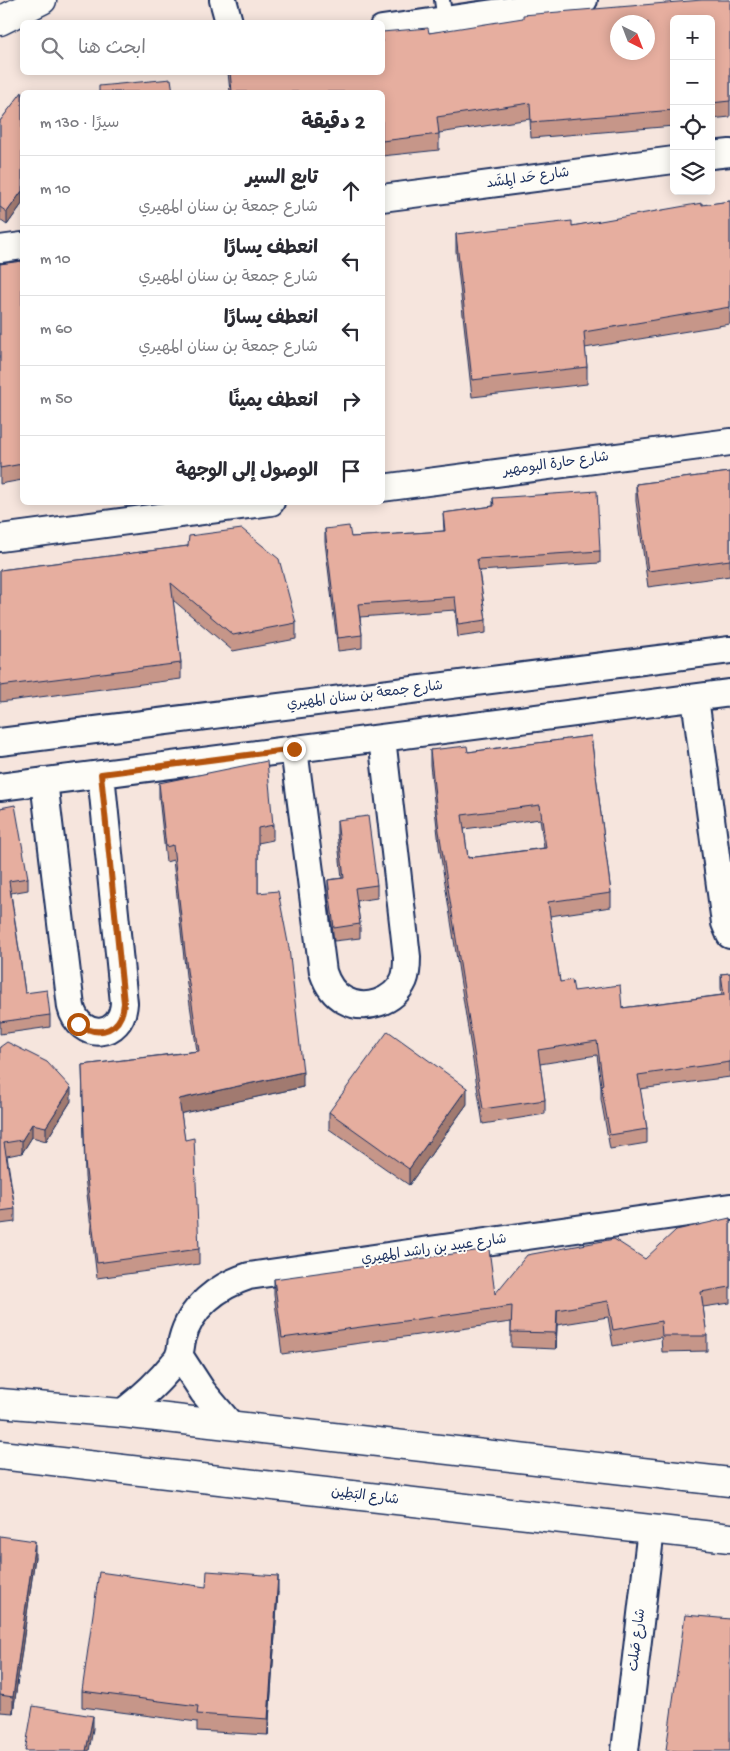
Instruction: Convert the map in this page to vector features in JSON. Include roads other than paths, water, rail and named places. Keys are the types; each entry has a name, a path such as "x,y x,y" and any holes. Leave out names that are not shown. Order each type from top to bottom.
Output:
{"main road":[{"path":"0,21 42,0"},
{"path":"0,1402 122,1413 730,1482"},
{"name":"شارع البَطِين","path":"0,1455 730,1538"}],"street":[{"path":"223,0 228,20"},
{"path":"385,28 443,10 584,0"},
{"path":"715,155 730,153"},
{"name":"شارع حَد المِشَد","path":"385,198 670,161"},
{"path":"0,249 20,246"},
{"name":"شارع حارة البومهير","path":"385,488 730,442"},
{"path":"0,538 248,505"},
{"name":"شارع جمعة بن سنان المهيري","path":"0,742 730,650"},
{"path":"0,787 730,693"},
{"path":"695,698 725,923 730,935"},
{"path":"294,749 323,972 327,984 344,1000 366,1005 378,1003 398,990 404,980 407,969 382,738"},
{"path":"44,781 73,1016 78,1024 86,1029 95,1032 104,1031 113,1027 119,1020 124,1012 124,1003 101,774"},
{"name":"شارع عبيد بن راشد المهيري","path":"122,1413 154,1387 179,1355 188,1324 196,1310 220,1288 234,1281 250,1276 730,1207"},
{"path":"179,1355 203,1392 231,1425"},
{"name":"شارع صَلت","path":"625,1751 651,1529"}]}
